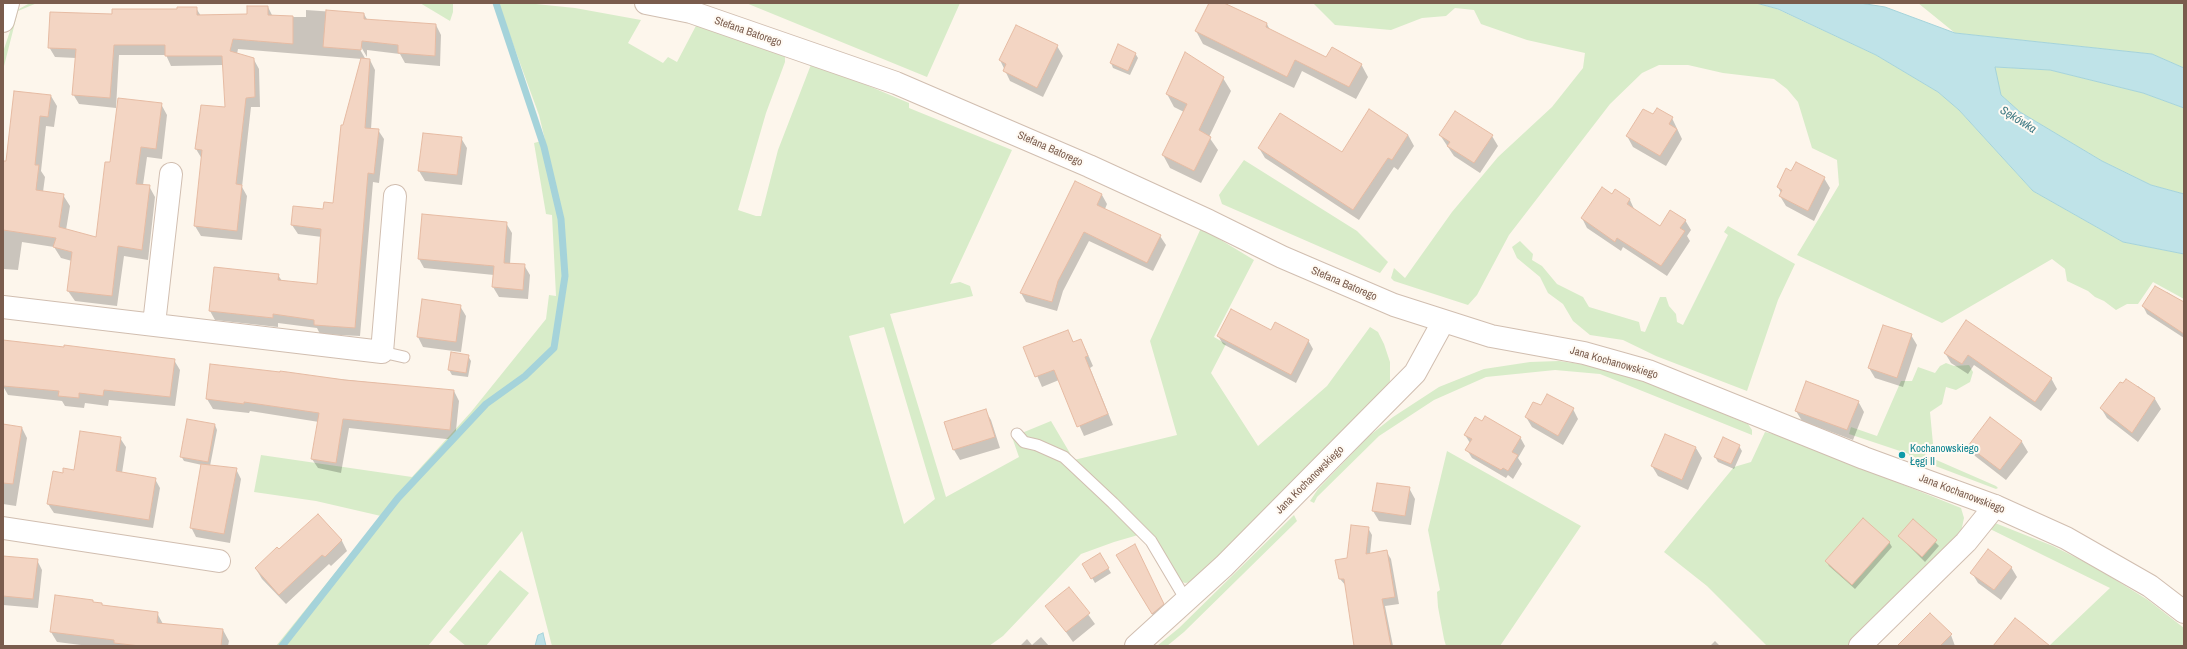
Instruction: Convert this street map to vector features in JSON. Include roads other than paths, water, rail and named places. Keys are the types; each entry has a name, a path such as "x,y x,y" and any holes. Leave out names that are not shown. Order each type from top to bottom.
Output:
{"street":[{"path":"3,21 8,3"},
{"name":"Stefana Batorego","path":"646,3 691,12 896,83 1089,166 1356,290 1443,322"},
{"path":"154,324 171,174"},
{"path":"3,307 382,352 395,196"},
{"name":"Jana Kochanowskiego","path":"1136,646 1224,566 1415,373 1443,322 1491,336 1584,353 1648,371 1864,458 1995,506 2066,538 2150,586 2184,612"},
{"path":"1860,646 1966,542 1995,506"},
{"path":"3,528 219,560"}],"lane":[{"path":"382,352 404,358"},
{"path":"1017,434 1024,442 1037,445 1064,457 1113,503 1151,541 1186,600"}],"water":[{"name":"Sękówka","path":"1756,3 1860,3 1885,7 1955,33 2152,54 2184,68 2184,108 2143,93 2050,70 1995,67 2001,95 2020,112 2102,161 2151,185 2184,194 2184,254 2123,242 2033,191 1959,110 1938,92 1876,55 1778,9"},
{"path":"543,633 546,646 535,646 538,635"}],"waterway":[{"path":"282,646 398,498 486,404 525,376 554,348 565,276 561,219 544,147 496,3"}],"place":[{"name":"Kochanowskiego Łęgi II","path":"1902,455"}]}
